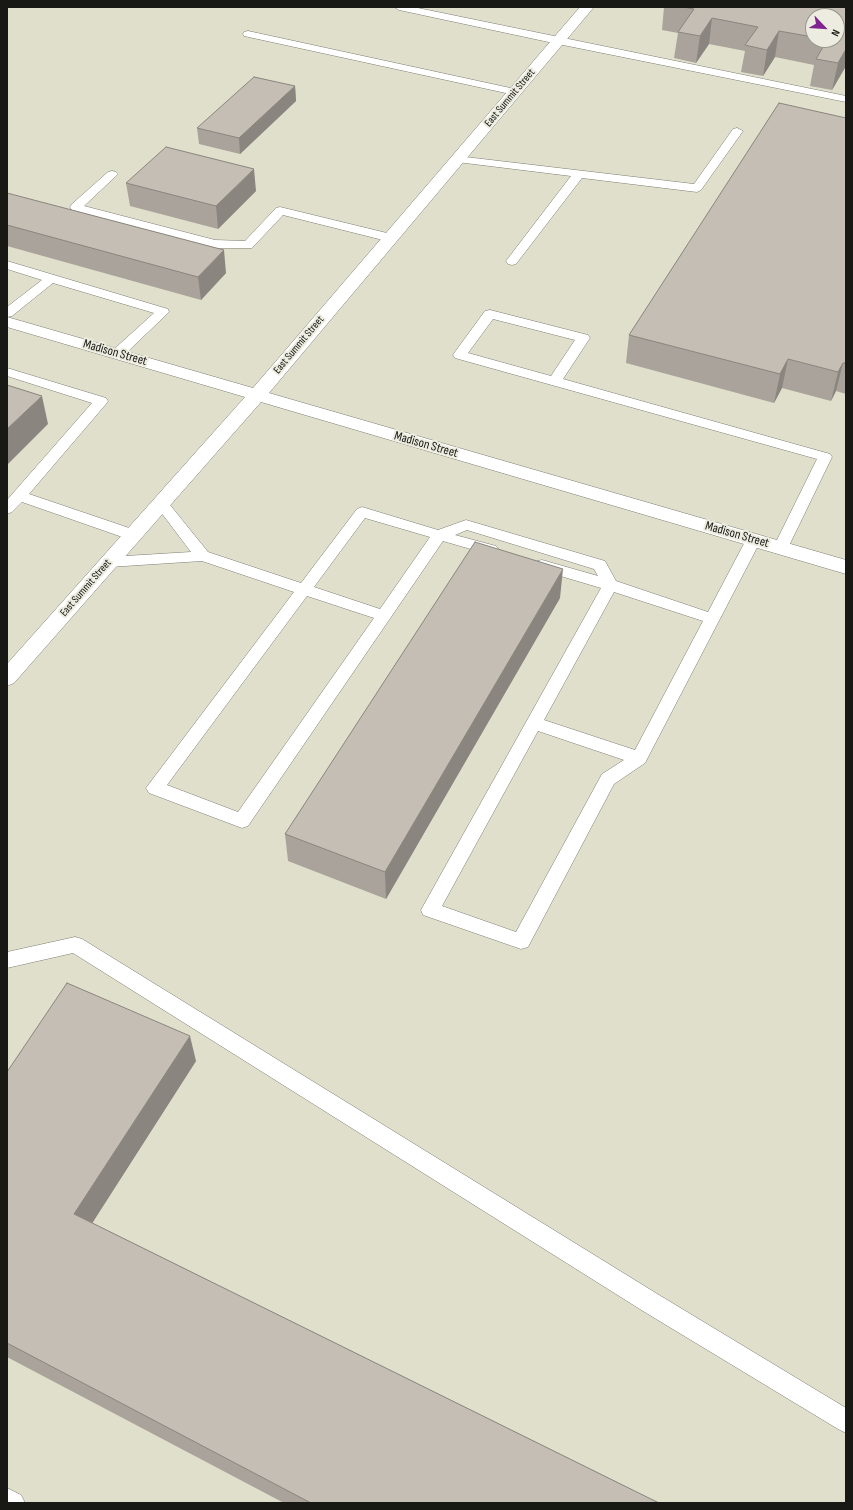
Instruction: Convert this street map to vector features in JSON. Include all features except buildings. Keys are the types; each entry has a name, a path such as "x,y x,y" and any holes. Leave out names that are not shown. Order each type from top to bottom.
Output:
{"street":[{"name":"East Summit Street","path":"7,678 257,395 587,7"},
{"name":"Madison Street","path":"7,322 846,567"}],"lane":[{"path":"399,7 558,41 846,99"},
{"path":"248,34 515,92"},
{"path":"457,159 697,188 737,131"},
{"path":"112,174 76,207 215,244 248,245 280,211 391,238"},
{"path":"512,261 580,174"},
{"path":"7,265 163,312 116,354"},
{"path":"7,313 52,278"},
{"path":"556,382 583,338 490,314 460,355 548,379 556,382 825,457 781,548"},
{"path":"7,372 101,402 7,509"},
{"path":"20,496 133,535"},
{"path":"161,503 203,556"},
{"path":"490,550 439,535 362,512 155,788 242,821 382,615 439,535 466,525 600,565 610,585"},
{"path":"610,585 430,910 521,941 608,779 639,758 754,540"},
{"path":"109,562 203,556 382,615"},
{"path":"533,562 610,585 713,620"},
{"path":"534,723 639,758"},
{"path":"7,960 75,946 651,1303 846,1421"},
{"path":"7,1500 13,1503"}],"shaded area":[{"path":"7,7 846,7 846,1503 7,1503"}]}
